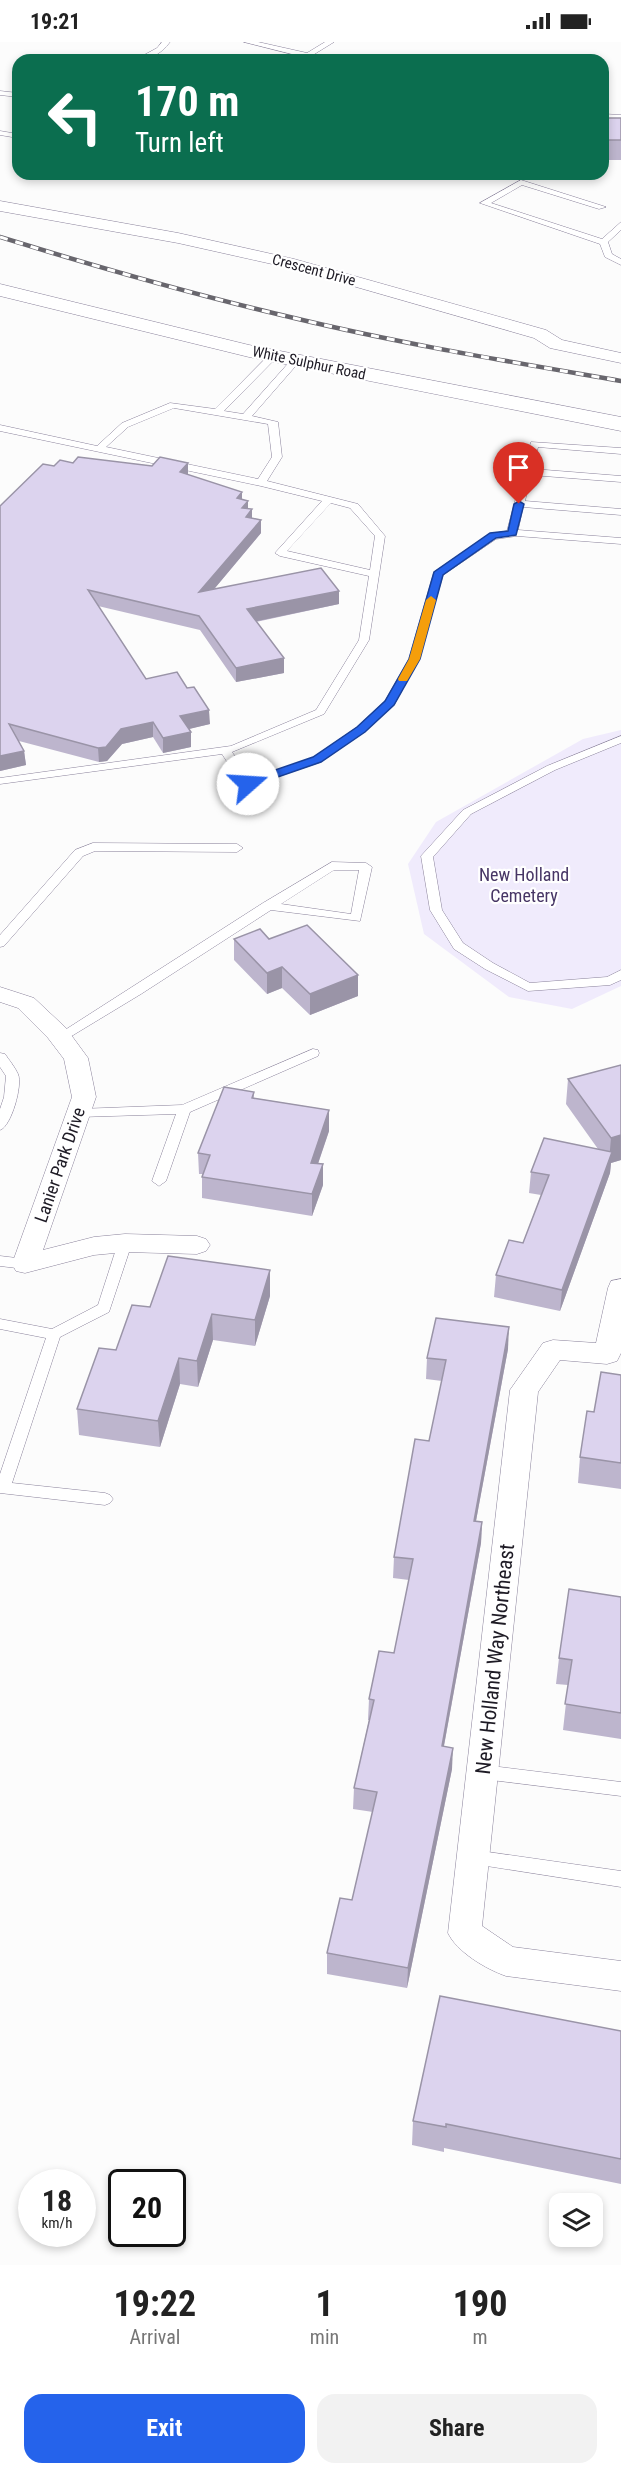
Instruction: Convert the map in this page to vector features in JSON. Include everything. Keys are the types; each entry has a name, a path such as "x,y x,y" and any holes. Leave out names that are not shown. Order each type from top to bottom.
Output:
{"street":[{"name":"Crescent Drive","path":"0,207 178,238 294,264 540,334 556,344 621,358"},
{"name":"White Sulphur Road","path":"0,290 295,361 621,424"},
{"name":"Lanier Park Drive","path":"0,994 26,1003 60,1037 76,1058 84,1097 13,1262"},
{"path":"13,1262 94,1246 125,1243 197,1245"},
{"name":"New Holland Way Northeast","path":"621,1288 614,1355 553,1350 524,1390 465,1933 506,1961 621,1976"}],"lane":[{"path":"153,54 160,51 166,42"},
{"path":"248,42 299,54"},
{"path":"311,54 330,42"},
{"path":"602,207 521,182 484,203 604,242"},
{"path":"604,242 617,232 621,225"},
{"path":"604,242 609,255 621,262"},
{"path":"218,412 273,356"},
{"path":"246,417 295,361"},
{"path":"99,449 125,425 173,405 273,422 277,457 261,483"},
{"path":"0,428 261,483 354,506 380,536 364,640 320,712 233,749 0,782"},
{"path":"512,533 534,444 621,451"},
{"path":"527,472 621,479"},
{"path":"328,500 280,553 375,574"},
{"path":"519,504 621,512"},
{"path":"225,750 248,784 317,760 361,729 390,703 414,659 438,574 493,536 512,533 621,542"},
{"path":"621,739 551,768 467,812 427,856 436,910 458,946 489,966 528,987 610,981 621,975"},
{"path":"0,943 80,853 93,847 237,848"},
{"path":"60,1037 137,991 267,906 332,866 366,867 356,918 267,906"},
{"path":"79,1113 184,1109 313,1053"},
{"path":"0,1057 13,1076 11,1097 0,1126"},
{"path":"159,1181 184,1109"},
{"path":"0,1324 54,1334 104,1308 125,1243"},
{"path":"54,1334 2,1488 105,1498"},
{"path":"483,1772 621,1789"},
{"path":"474,1857 621,1879"}],"green space":[{"name":"New Holland Cemetery","path":"621,730 621,986 572,1009 509,997 424,934 408,864 436,822 583,739"}],"building":[{"path":"609,118 621,118 621,140 609,140"},
{"path":"78,457 152,466 160,457 188,463 180,472 242,492 237,498 248,501 242,508 252,509 246,517 261,520 199,592 321,568 339,591 247,609 284,658 236,668 199,616 88,590 146,679 177,672 187,688 194,687 209,710 180,716 191,732 163,738 153,722 121,729 106,747 98,748 9,724 24,751 0,756 0,506 43,464 54,466 60,460 73,463"},
{"path":"307,925 358,975 310,994 282,967 267,973 234,939 260,929 269,939"},
{"path":"621,1065 621,1135 611,1138 568,1079"},
{"path":"224,1087 254,1092 252,1098 329,1110 311,1163 323,1164 312,1194 202,1177 210,1155 198,1153"},
{"path":"544,1138 612,1152 562,1290 496,1275 509,1240 523,1243 549,1175 531,1172"},
{"path":"168,1256 270,1270 255,1320 212,1314 197,1361 179,1358 158,1421 77,1409 99,1348 116,1350 132,1305 150,1307"},
{"path":"436,1318 509,1327 474,1521 482,1522 442,1746 453,1748 408,1968 327,1953 340,1898 352,1900 377,1792 354,1788 374,1700 369,1699 379,1651 394,1653 413,1559 394,1557 415,1439 429,1441 446,1360 427,1358"},
{"path":"601,1372 621,1375 621,1463 580,1457 587,1411 594,1412"},
{"path":"569,1589 621,1597 621,1713 565,1704 572,1660 559,1658"},
{"path":"440,1996 621,2031 621,2159 446,2124 446,2127 413,2121"}],"railway":[{"path":"0,237 146,280 294,318 498,360 621,381"}],"slow traffic":[{"path":"403,679 414,659 431,600"}],"route":[{"path":"248,784 317,760 361,729 390,703 414,659 438,574 493,536 512,533 519,504"}]}
